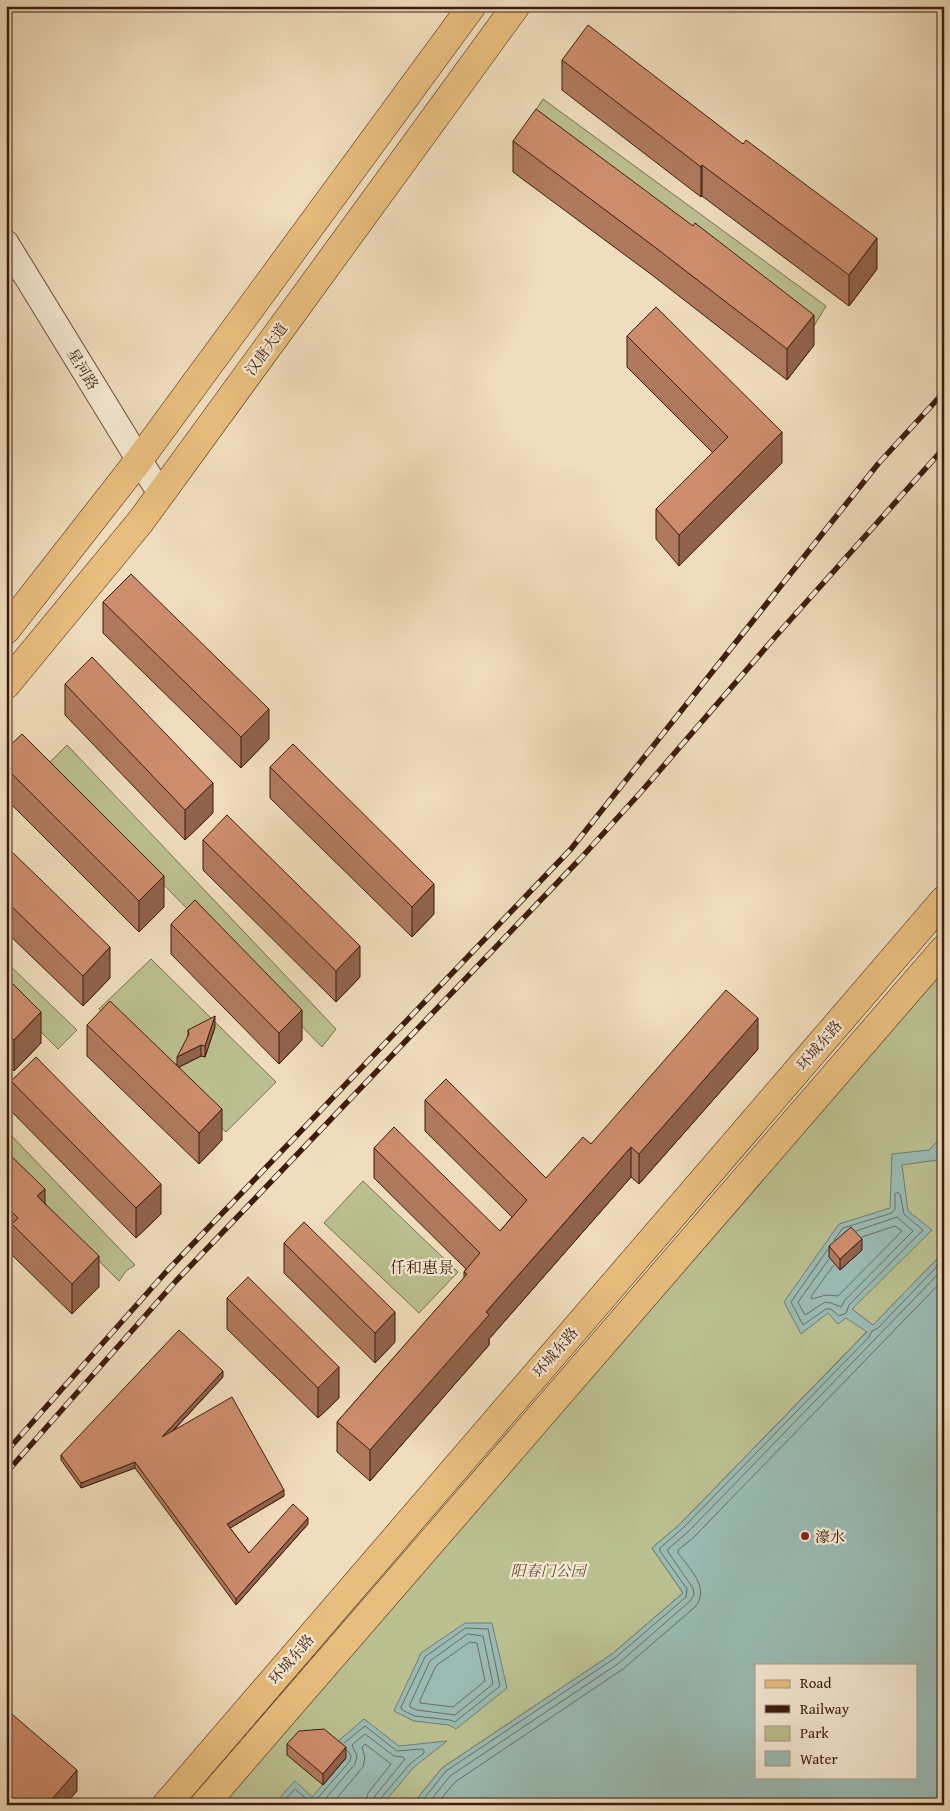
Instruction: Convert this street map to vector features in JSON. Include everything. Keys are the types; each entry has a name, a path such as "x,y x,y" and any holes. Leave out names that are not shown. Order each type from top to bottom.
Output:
{"main road":[{"path":"6,630 139,460 472,6"},
{"name":"汉唐大道","path":"6,684 142,521 516,6"},
{"name":"环城东路","path":"166,1805 944,900"},
{"name":"环城东路","path":"204,1805 944,950"}],"street":[{"name":"星河路","path":"6,243 139,460 162,494"}],"green space":[{"path":"543,99 826,306 809,334 524,128"},
{"path":"67,745 336,1029 322,1047 47,765"},
{"name":"阳春门公园","path":"944,949 944,1252 679,1525 652,1548 683,1593 612,1654 442,1768 412,1805 204,1805"},
{"path":"151,959 276,1082 226,1132 99,1009"},
{"path":"6,962 77,1030 58,1049 6,997"},
{"path":"6,1130 135,1265 126,1271 119,1281 6,1168"},
{"path":"363,1181 458,1272 419,1313 324,1223"}],"water":[{"name":"濠水","path":"944,1134 944,1159 902,1165 908,1211 932,1230 852,1309 873,1325 944,1252 944,1805 412,1805 442,1768 612,1654 683,1593 652,1548 679,1525 867,1332 846,1318 838,1324 828,1313 801,1334 784,1302 839,1224 890,1208 892,1154 929,1150"},
{"path":"465,1623 492,1623 507,1688 456,1729 449,1725 414,1721 394,1711 421,1653"},
{"path":"364,1719 399,1746 447,1741 414,1767 382,1805 273,1805 295,1781 312,1797 346,1758 336,1743"}],"building":[{"path":"588,25 743,144 746,140 877,238 849,275 702,165 701,167 562,60"},
{"path":"536,109 693,226 695,223 814,315 787,349 513,141"},
{"path":"656,307 782,432 679,535 656,509 728,437 627,336"},
{"path":"131,574 269,709 241,737 103,602"},
{"path":"92,657 213,783 185,810 65,684"},
{"path":"22,734 164,876 139,901 6,768 6,749"},
{"path":"293,744 434,884 412,907 270,767"},
{"path":"227,815 360,946 336,971 203,840"},
{"path":"6,846 110,947 83,976 6,901"},
{"path":"195,900 302,1010 279,1033 171,924"},
{"path":"6,977 41,1012 14,1040 6,1032"},
{"path":"726,990 758,1018 639,1154 631,1147 486,1312 489,1315 370,1450 337,1422 467,1274 464,1272 480,1253 374,1148 394,1127 500,1231 527,1200 425,1100 446,1079 546,1178 583,1137 591,1144"},
{"path":"110,1001 222,1109 199,1133 87,1025"},
{"path":"215,1016 205,1046 201,1045 177,1057 189,1034 188,1030"},
{"path":"36,1057 161,1184 136,1208 11,1081"},
{"path":"6,1151 45,1189 37,1196 99,1256 72,1284 12,1224 18,1218 6,1206"},
{"path":"304,1222 395,1312 375,1333 284,1243"},
{"path":"851,1227 862,1239 840,1259 829,1246"},
{"path":"248,1277 339,1367 318,1388 227,1298"},
{"path":"179,1330 223,1371 162,1437 232,1397 284,1490 227,1524 249,1553 293,1504 308,1518 236,1599 135,1462 81,1483 61,1455"},
{"path":"6,1709 77,1770 47,1805 6,1805"},
{"path":"324,1729 346,1747 323,1774 287,1744 299,1731"}],"railway":[{"path":"6,1452 166,1272 571,849 878,464 944,392"},
{"path":"6,1473 176,1281 581,858 944,448"}],"place":[{"name":"濠水","path":"805,1536"}],"district":[{"name":"仟和惠景","path":"422,1267"}]}
